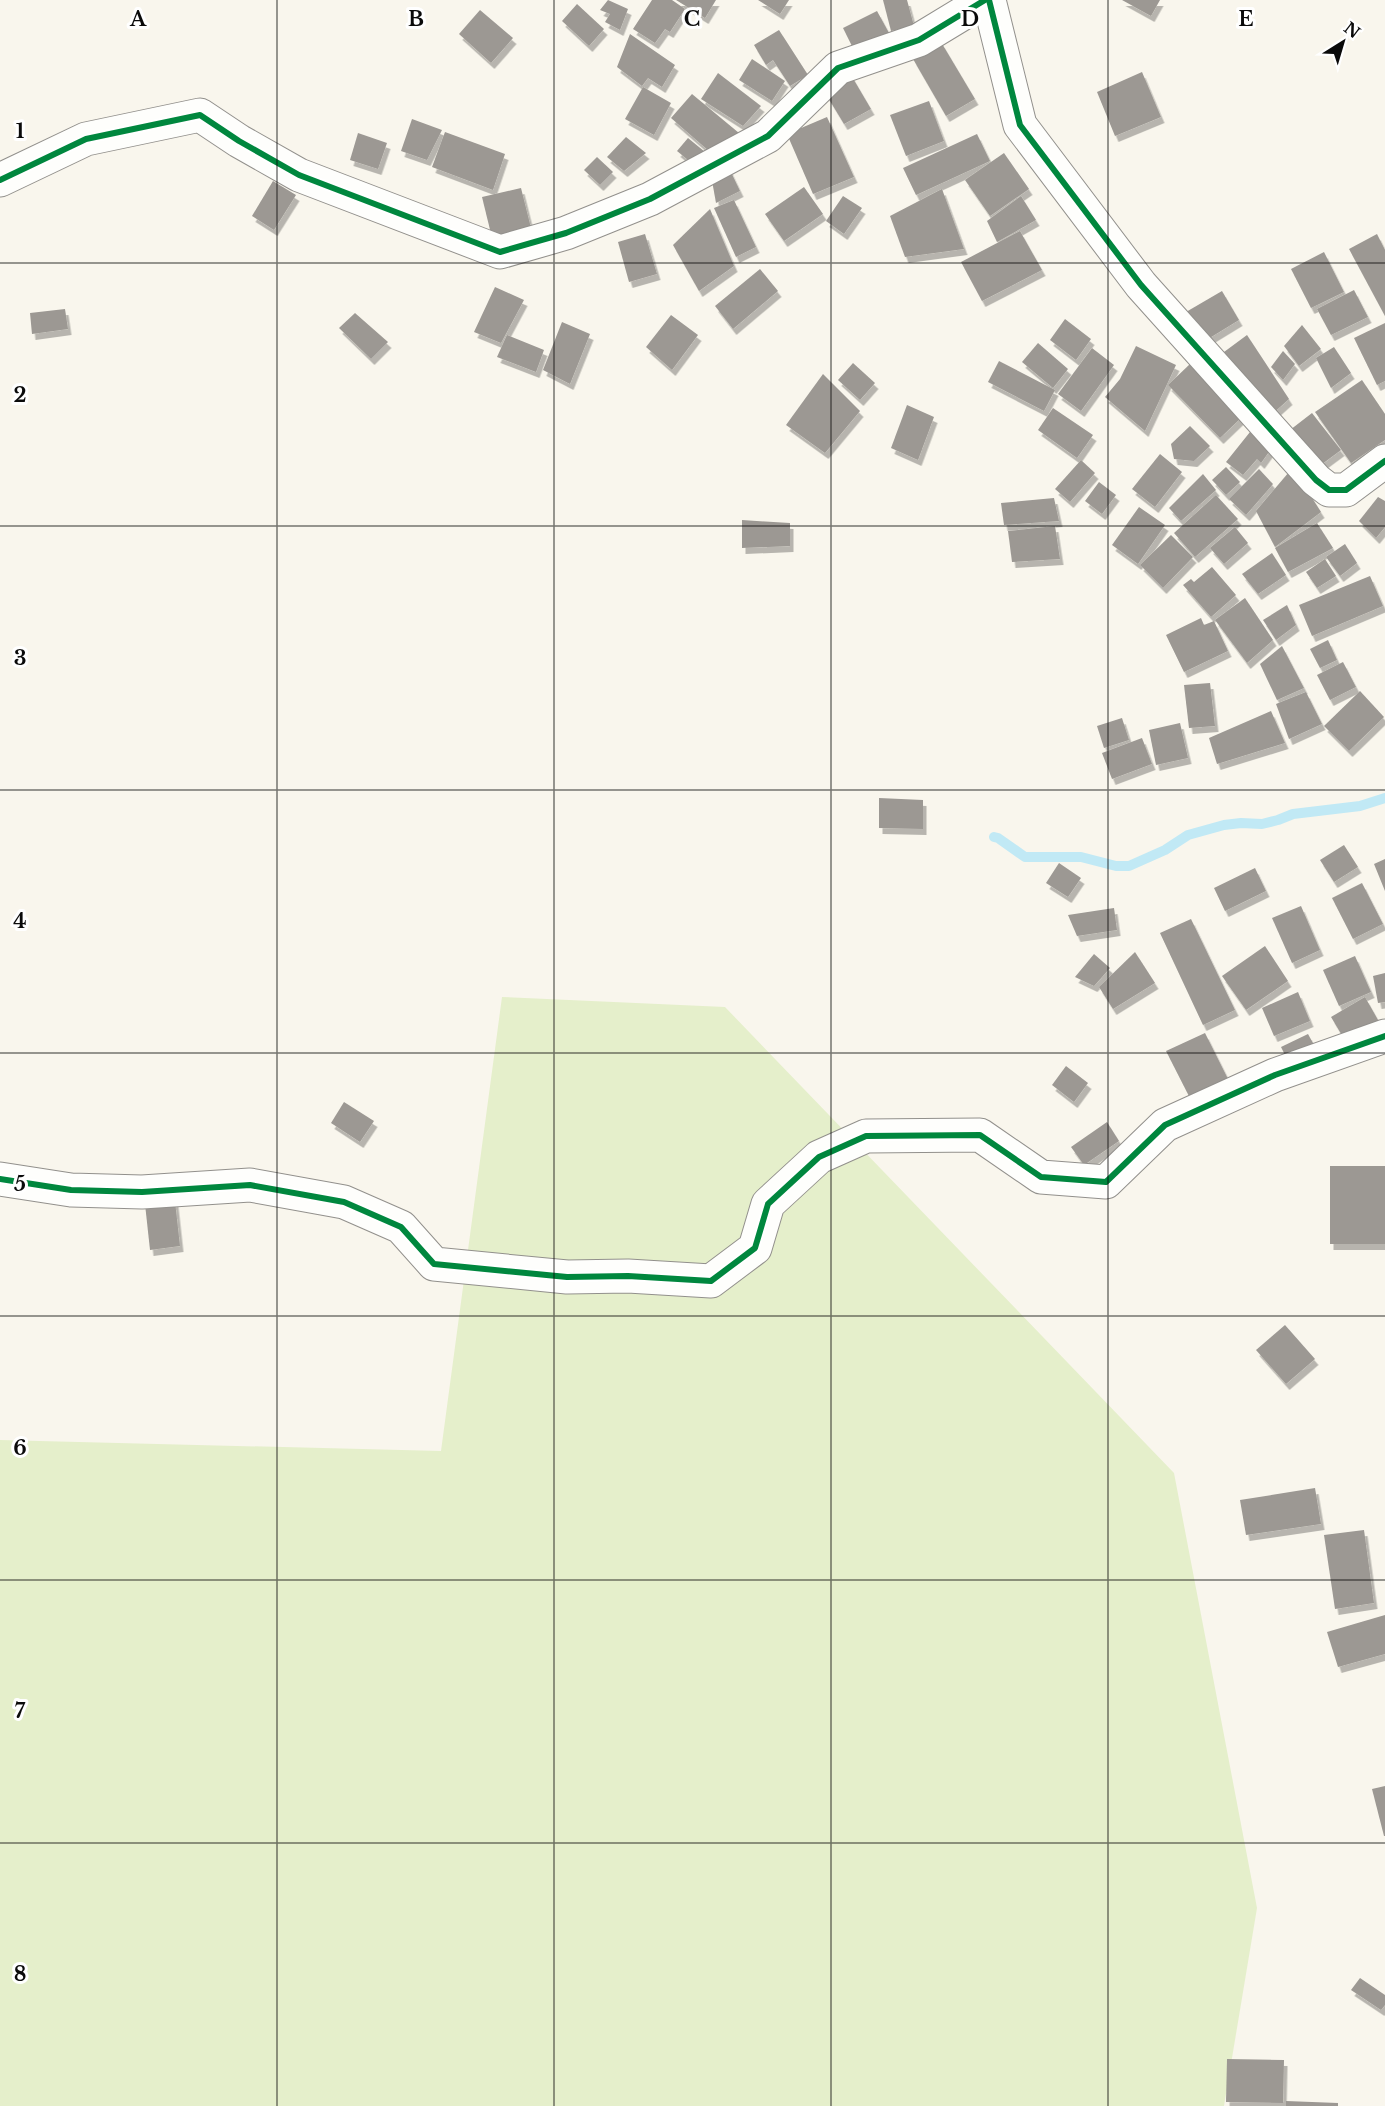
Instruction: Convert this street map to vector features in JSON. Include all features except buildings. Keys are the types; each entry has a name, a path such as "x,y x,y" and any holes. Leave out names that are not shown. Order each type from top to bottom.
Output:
{"street":[{"path":"0,180 86,139 200,116 299,175 500,252 566,233 650,199 768,136 838,68 919,40 987,0 1020,125 1141,285 1169,318 1316,480 1329,490 1346,490 1385,461"},
{"path":"0,1179 71,1190 142,1191 250,1185 344,1202 401,1227 434,1264 567,1277 628,1276 711,1281 755,1248 768,1204 819,1157 866,1136 980,1135 1041,1177 1106,1182 1165,1125 1275,1074 1385,1036"}],"green space":[{"path":"502,997 725,1007 1174,1473 1257,1908 1224,2106 0,2106 0,1440 441,1451"}],"waterway":[{"path":"994,837 1025,857 1081,857 1116,866 1129,866 1165,850 1188,835 1224,825 1262,824 1293,814 1360,806 1385,798"}],"cycle path":[{"path":"0,180 86,139 200,115 239,141 299,175 500,252 566,233 650,199 768,136 838,68 919,40 985,0"},
{"path":"989,0 1020,125 1141,285 1316,480 1329,490 1346,490 1385,461"},
{"path":"0,1179 71,1190 142,1192 250,1185 344,1202 401,1227 434,1264 567,1277 628,1276 711,1281 755,1248 768,1204 819,1157 866,1136 980,1135 1041,1177 1106,1182 1165,1125 1275,1075 1385,1036"}]}
